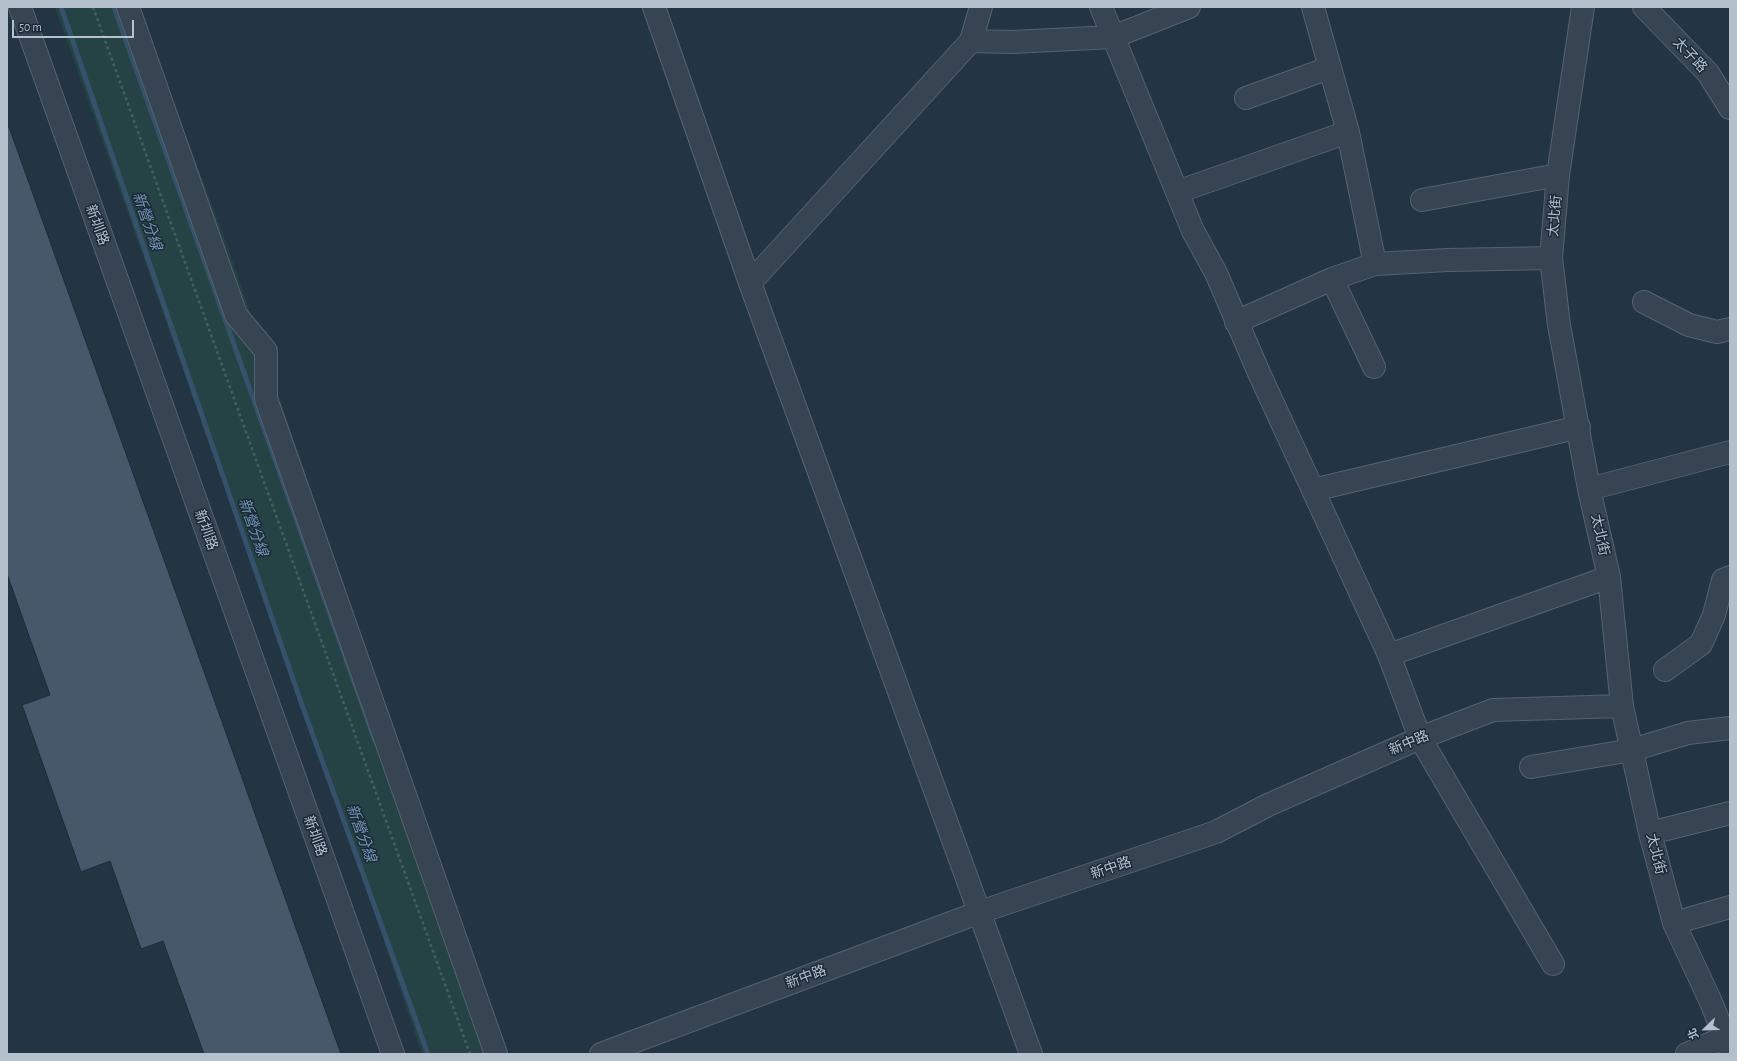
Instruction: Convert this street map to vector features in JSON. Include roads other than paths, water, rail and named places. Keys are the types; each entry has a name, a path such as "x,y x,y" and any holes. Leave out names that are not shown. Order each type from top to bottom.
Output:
{"street":[{"name":"新圳路","path":"20,7 393,1054"},
{"path":"128,7 236,315 266,352 266,399 496,1054"},
{"path":"654,7 750,283 1031,1054"},
{"path":"750,283 971,40 981,7"},
{"path":"1101,7 1192,230 1216,273 1236,322 1389,655 1420,738 1553,964"},
{"path":"971,40 1012,42 1113,37 1189,7"},
{"path":"1313,7 1348,132 1375,264"},
{"name":"太北街","path":"1583,7 1558,175 1551,258 1559,325 1609,578 1622,706 1650,833 1674,923 1711,1002 1727,1044"},
{"name":"太子路","path":"1644,7 1708,73 1730,108"},
{"path":"1246,98 1329,68"},
{"path":"1177,192 1348,132"},
{"path":"1422,200 1558,175"},
{"path":"1236,322 1332,279 1375,264 1448,260 1551,258"},
{"path":"1332,279 1374,366"},
{"path":"1644,302 1689,325 1717,332 1730,329"},
{"path":"1313,490 1579,427"},
{"path":"1590,488 1730,452"},
{"path":"1665,670 1701,644 1714,615 1723,580 1730,576"},
{"path":"1389,655 1609,578"},
{"name":"新中路","path":"601,1054 980,912 1216,832 1268,805 1420,738 1493,710 1622,706"},
{"path":"1531,767 1632,750 1688,733 1730,728"},
{"path":"1650,833 1730,813"},
{"path":"1674,923 1730,907"},
{"path":"1699,1051 1727,1044"}],"waterway":[{"name":"新營分線","path":"61,7 302,705 428,1054"},
{"path":"114,7 375,741"}]}
